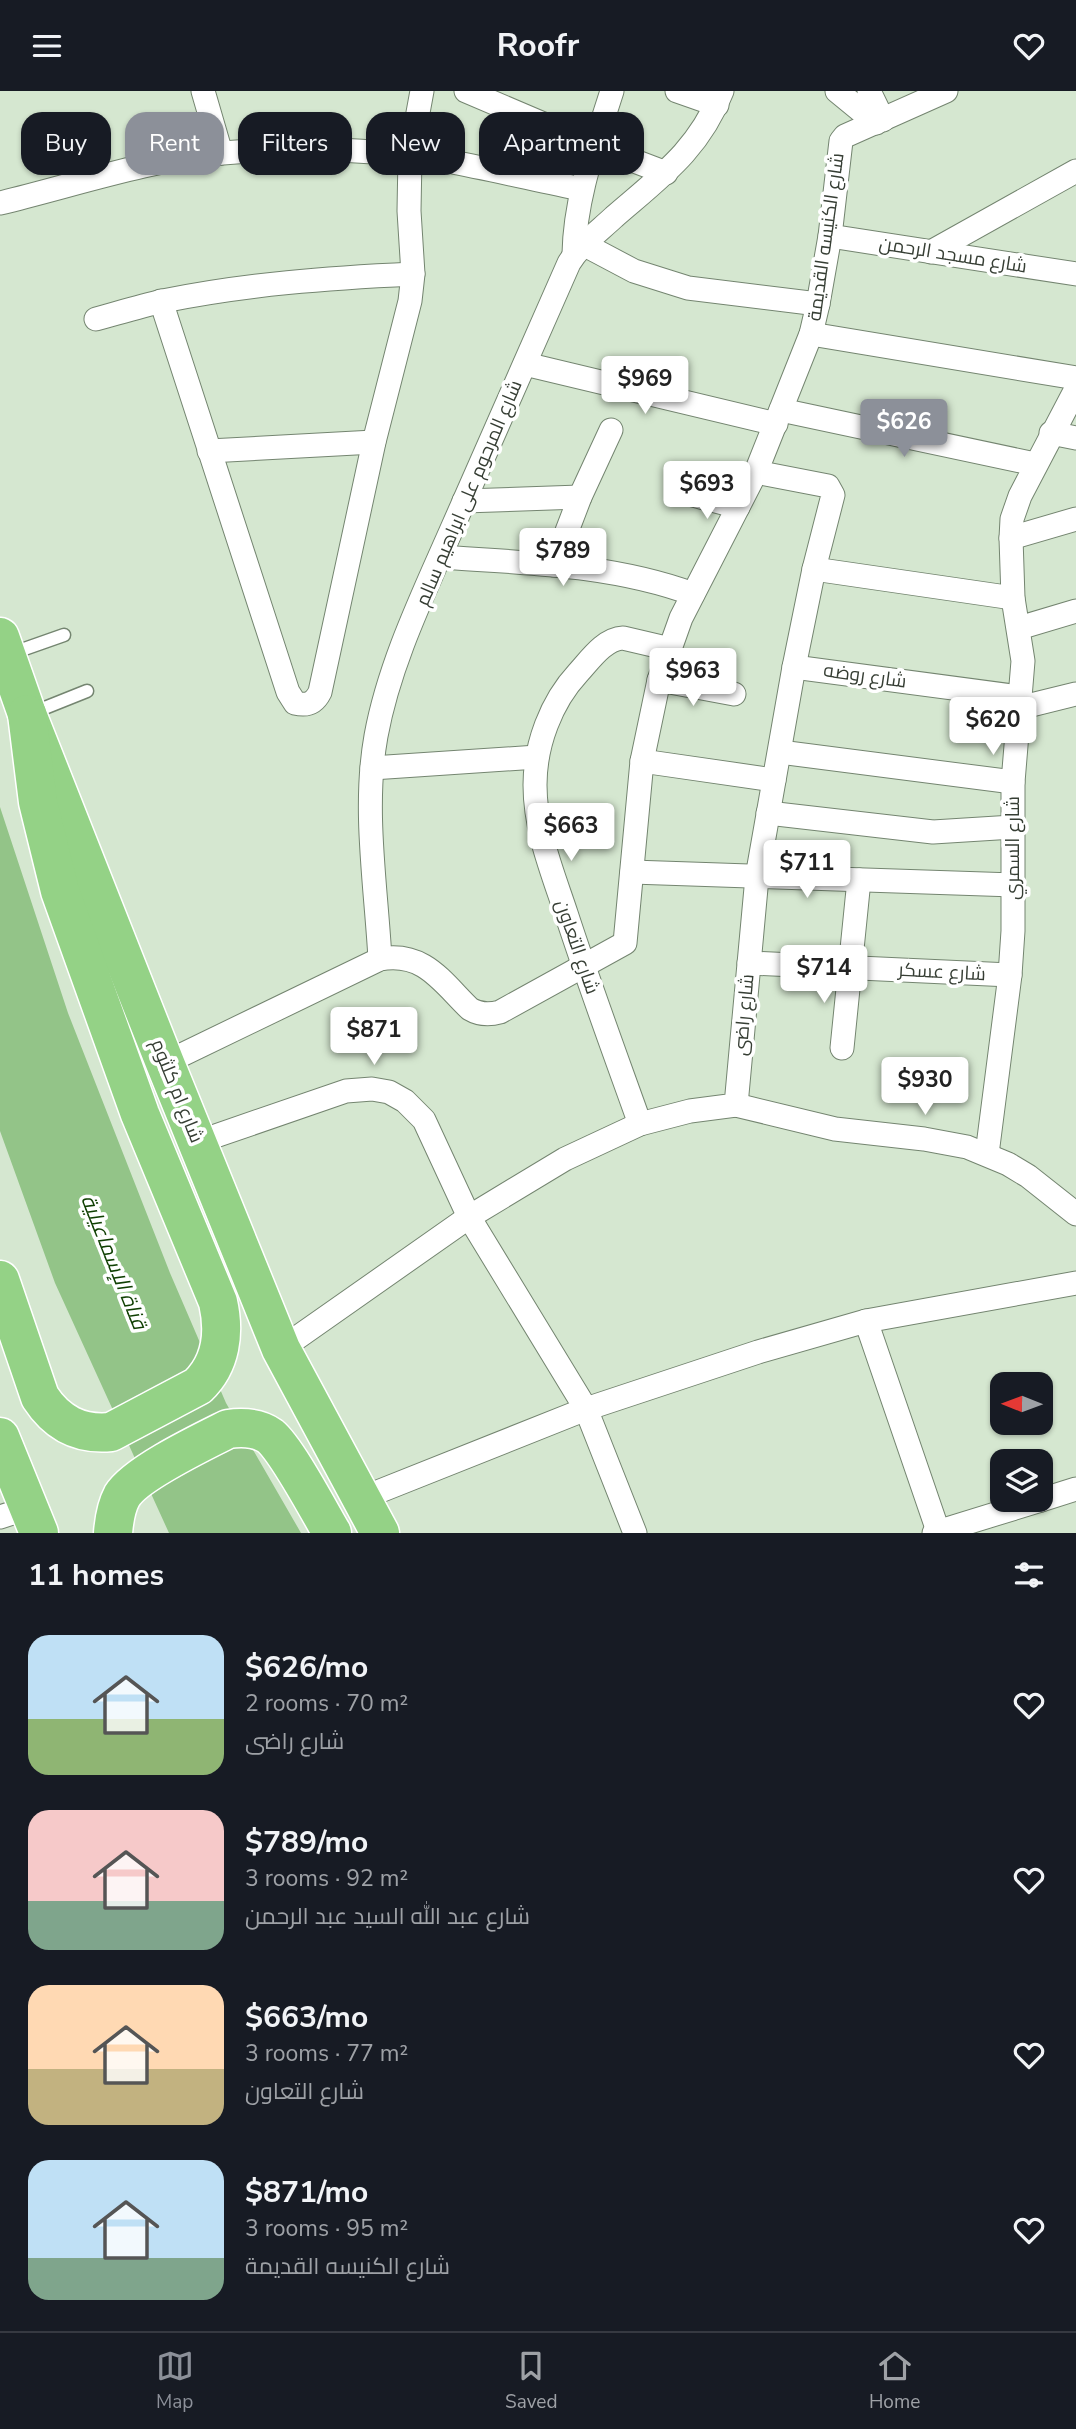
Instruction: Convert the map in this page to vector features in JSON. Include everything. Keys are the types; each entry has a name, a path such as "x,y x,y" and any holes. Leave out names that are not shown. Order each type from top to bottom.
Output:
{"highway":[{"name":"شارع ام كلثوم","path":"3,647 165,1063 281,1349 380,1533"},
{"path":"0,1280 40,1397 48,1409 72,1428 98,1433 111,1432 198,1386 209,1375 216,1361 221,1340 222,1317 218,1303 140,1114 60,891 38,802 27,714"},
{"path":"113,1533 119,1503 134,1481 228,1429 251,1428 271,1437 278,1445 332,1533"},
{"path":"0,1437 22,1519"}],"street":[{"path":"203,91 209,112"},
{"path":"418,112 422,91"},
{"path":"467,91 516,112"},
{"path":"606,112 612,91"},
{"path":"837,91 880,121"},
{"path":"869,91 880,121"},
{"name":"شارع الكنيسه القديمة","path":"165,1063 380,959 403,957 425,965 470,1009 484,1014 500,1012 625,943 642,761 659,680 693,594 756,473 811,334 830,236 841,141 845,136 946,91"},
{"path":"682,92 719,98"},
{"name":"شارع المرحوم على ابراهيم سالم","path":"380,959 371,813 372,768 376,736 393,674 464,501 579,249 666,173 700,137 719,98"},
{"path":"224,153 321,150 366,153"},
{"path":"465,165 581,189"},
{"path":"644,165 666,173"},
{"path":"931,252 1076,171"},
{"path":"0,204 125,173"},
{"path":"161,301 290,699 305,705 313,702 320,692 374,442 410,301 413,274 410,175"},
{"path":"586,175 575,225 579,249 634,271 688,288 818,304"},
{"name":"شارع مسجد الرحمن","path":"830,236 1076,274"},
{"path":"96,319 161,301 257,286 328,278 413,274"},
{"path":"811,334 1076,378"},
{"path":"525,364 778,417 1035,464"},
{"name":"شارع السمري","path":"987,1154 1010,975 1014,885 1013,782 1023,661 1013,598 1011,538 1016,507 1035,464 1076,389"},
{"path":"554,565 580,497 611,430"},
{"path":"1051,433 1076,437"},
{"path":"209,451 374,442"},
{"name":"شارع راضى","path":"736,1105 757,877 794,667 814,569 833,495 831,488 756,473"},
{"path":"689,493 738,507"},
{"path":"464,501 580,497"},
{"path":"1011,538 1076,519"},
{"path":"440,557 608,571 637,576 693,594"},
{"path":"814,569 1013,598"},
{"path":"1019,628 1076,611"},
{"name":"شارع التعاون","path":"640,1124 542,840 535,785 542,735 575,676 616,638 670,649"},
{"name":"شارع روضه","path":"794,667 1019,703"},
{"path":"659,680 734,694"},
{"path":"1019,703 1076,694"},
{"path":"780,751 1013,782"},
{"path":"372,768 537,757"},
{"path":"642,761 774,780"},
{"path":"768,813 933,832 1013,827"},
{"path":"632,872 1014,885"},
{"path":"842,1048 859,880"},
{"name":"شارع عسكر","path":"749,963 1010,975"},
{"path":"198,1142 346,1091 372,1089 389,1092 405,1101 424,1120 470,1217 586,1409 635,1533"},
{"path":"281,1349 470,1217 565,1159 640,1124 690,1111 736,1105 835,1129 946,1142 987,1154 1028,1176 1076,1213"},
{"path":"360,1499 586,1409 709,1367 866,1321 1076,1283"},
{"path":"866,1321 936,1532 1002,1512"},
{"path":"1053,1496 1076,1489"}],"lane":[{"path":"3,647 64,635"},
{"path":"27,714 87,691"}],"water":[{"name":"قناة الإسماعيلية","path":"0,807 68,1013 170,1273 226,1403 301,1533 169,1533 55,1283 0,1131"}]}
